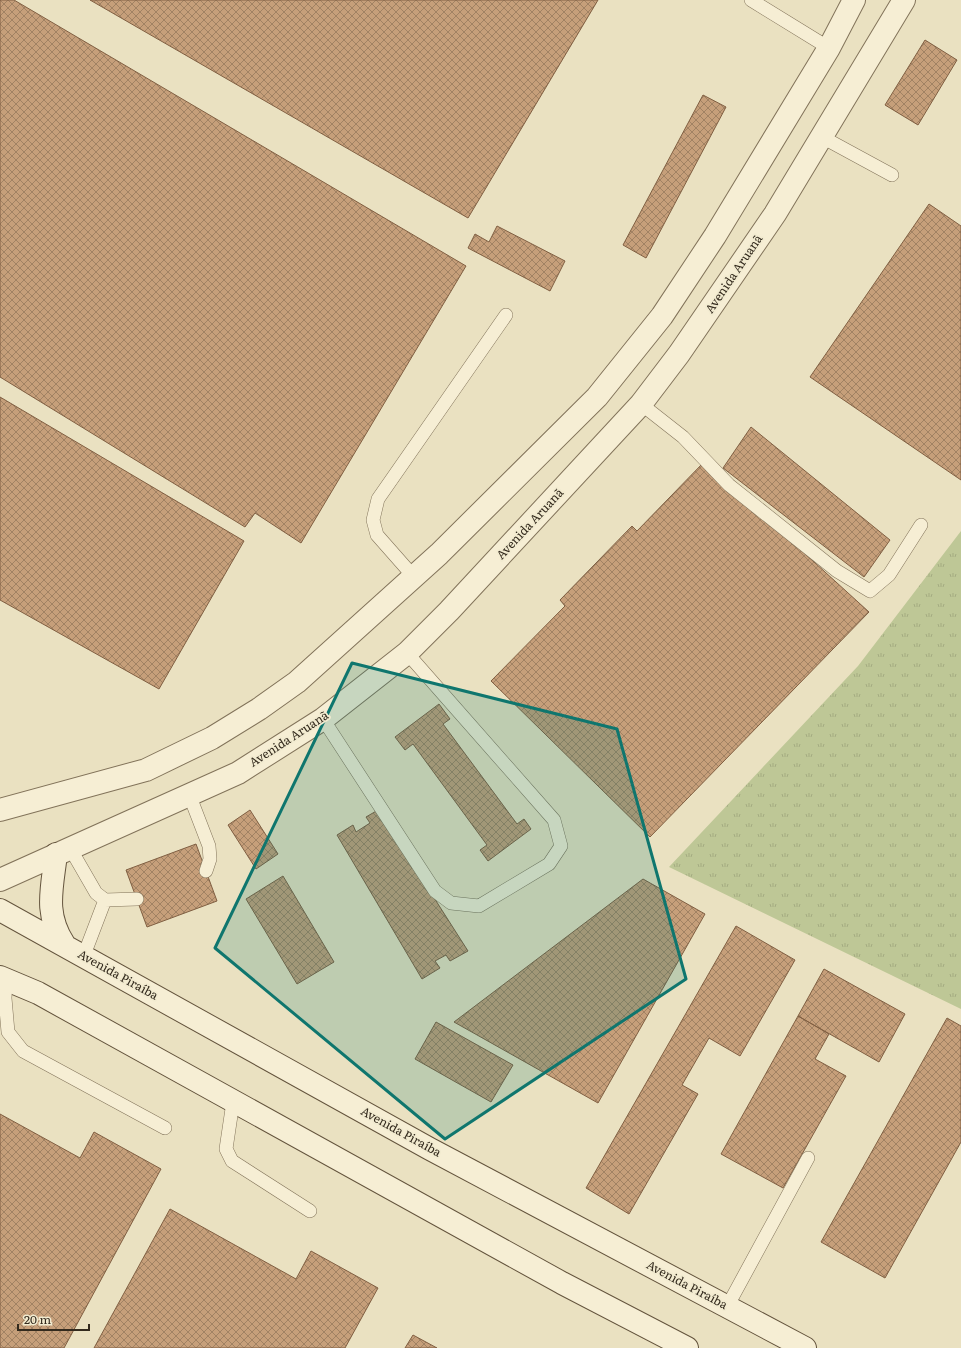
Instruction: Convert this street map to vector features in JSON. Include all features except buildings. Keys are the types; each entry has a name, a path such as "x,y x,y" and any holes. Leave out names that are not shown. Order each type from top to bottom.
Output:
{"street":[{"path":"0,810 146,770 212,738 259,709 297,682 414,577 597,397 662,316 715,236 829,48 854,0"},
{"name":"Avenida Aruanã","path":"0,880 238,773 322,719 406,653 449,611 641,404 679,354 770,220 822,137 904,0"},
{"path":"63,851 50,900 55,929 64,944"},
{"name":"Avenida Piraíba","path":"0,910 64,944 430,1149 805,1348"},
{"path":"3,978 38,993 555,1279 687,1348"}],"lane":[{"path":"751,0 829,48"},
{"path":"822,137 892,175"},
{"path":"414,577 377,534 373,520 378,499 506,315"},
{"path":"641,404 683,437 729,485 837,571 870,591 888,575 921,525"},
{"path":"322,719 435,891 450,903 479,906 549,864 561,846 554,820 406,653"},
{"path":"189,794 209,846 210,859 206,871"},
{"path":"63,851 96,893 105,900 137,899"},
{"path":"84,956 105,900"},
{"path":"3,978 8,1032 23,1051 165,1128"},
{"path":"233,1102 226,1149 232,1161 310,1211"},
{"path":"727,1307 808,1158"}],"highlighted area":[{"path":"352,663 617,729 686,979 445,1139 215,948"}],"green space":[{"path":"961,531 961,1009 669,867 858,666"}]}
